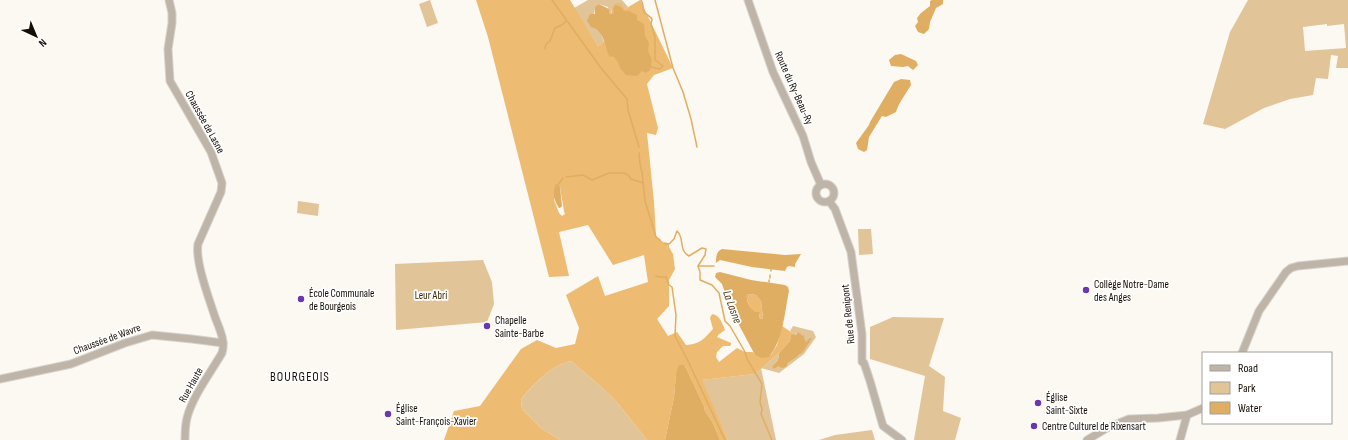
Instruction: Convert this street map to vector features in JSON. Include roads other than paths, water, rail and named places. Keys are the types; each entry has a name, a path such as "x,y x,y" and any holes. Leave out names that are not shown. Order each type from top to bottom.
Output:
{"street":[{"name":"Chaussée de Lasne","path":"169,0 172,13 168,49 170,81 207,144 214,158 222,183 221,192 198,244 197,252 223,343"},
{"name":"Route du Ry-Beau-Ry","path":"748,0 773,72 803,136 811,162 821,185"},
{"path":"828,184 833,190 833,196 829,200 823,201 818,198 817,192 821,185 828,184"},
{"name":"Rue de Renipont","path":"829,200 835,209 851,252 862,334 862,362 864,363 870,381 883,426 902,440"},
{"path":"1242,352 1259,311 1286,272 1291,268 1298,266 1348,261"},
{"name":"Chaussée de Wavre","path":"0,379 71,364 125,343 152,335 223,343"},
{"name":"Rue Haute","path":"185,440 185,428 188,413 195,397 222,353 223,343"},
{"path":"1088,439 1107,428 1129,419 1187,415 1202,408"},
{"path":"1180,440 1187,415"}],"water":[{"path":"943,0 943,4 936,8 930,22 929,29 924,34 918,32 915,26 918,22 917,18 930,6 930,1"},
{"path":"599,4 609,9 609,13 613,14 615,5 619,6 624,11 629,11 637,15 637,20 644,24 645,36 649,43 648,50 652,61 650,70 646,73 642,71 637,76 626,75 613,56 609,56 599,31 591,27 587,21 590,14 595,14 595,7"},
{"path":"901,54 916,61 918,65 913,70 908,66 891,66 889,60 895,55"},
{"path":"901,79 910,80 911,85 896,112 886,117 882,116 869,137 867,150 864,152 858,149 856,143 869,125 894,82"},
{"path":"556,184 560,187 562,206 560,208 557,205 554,196"},
{"path":"722,249 785,255 801,254 795,264 795,267 789,266 785,271 752,267 720,260 716,263 717,253"},
{"path":"720,272 751,280 785,285 788,287 789,291 785,316 777,343 769,357 762,358 755,355 731,310 722,284 715,277 716,273","holes":["747,295 756,295 761,301 762,319 759,318 760,312 753,311 747,299"]},
{"path":"797,332 802,336 804,335 806,342 812,338 803,352 788,363 786,367 782,368 778,366 774,369 772,366 777,361 779,353 790,341 791,335 796,335"},
{"path":"679,365 684,365 686,368 720,440 665,440 674,397 676,374"}],"waterway":[{"name":"La Lasne","path":"552,0 601,68 627,99 628,110 639,147"},
{"path":"641,0 645,13 652,19 651,24 655,37 655,60 663,66 660,69 651,67"},
{"path":"655,0 673,68 683,92 691,119 697,147"},
{"path":"545,49 546,44 550,41 555,28 562,25 566,21"},
{"name":"La Lasne","path":"639,153 645,201 656,237 660,240"},
{"path":"566,177 583,175 592,180 609,173 624,173 631,179 643,183"},
{"path":"558,185 563,178"},
{"name":"La Lasne","path":"664,243 669,244 674,239 677,231 681,237 682,247 689,256 702,248 706,249 705,255 698,266 700,280 712,285 719,293 725,321 730,326 762,384 760,402 762,409 761,414 772,440"},
{"path":"698,266 714,266"},
{"path":"656,276 666,277 669,285 672,287 676,315 675,336 725,440"}],"place":[{"name":"Collège Notre-Dame des Anges","path":"1086,290"},
{"name":"École Communale de Bourgeois","path":"301,299"},
{"name":"Chapelle Sainte-Barbe","path":"487,326"},
{"name":"Église Saint-Sixte","path":"1038,403"},
{"name":"Église Saint-François-Xavier","path":"388,414"},
{"name":"Centre Culturel de Rixensart","path":"1034,426"}],"district":[{"name":"BOURGEOIS","path":"300,377"}],"park label":[{"name":"Leur Abri","path":"431,295"}]}
